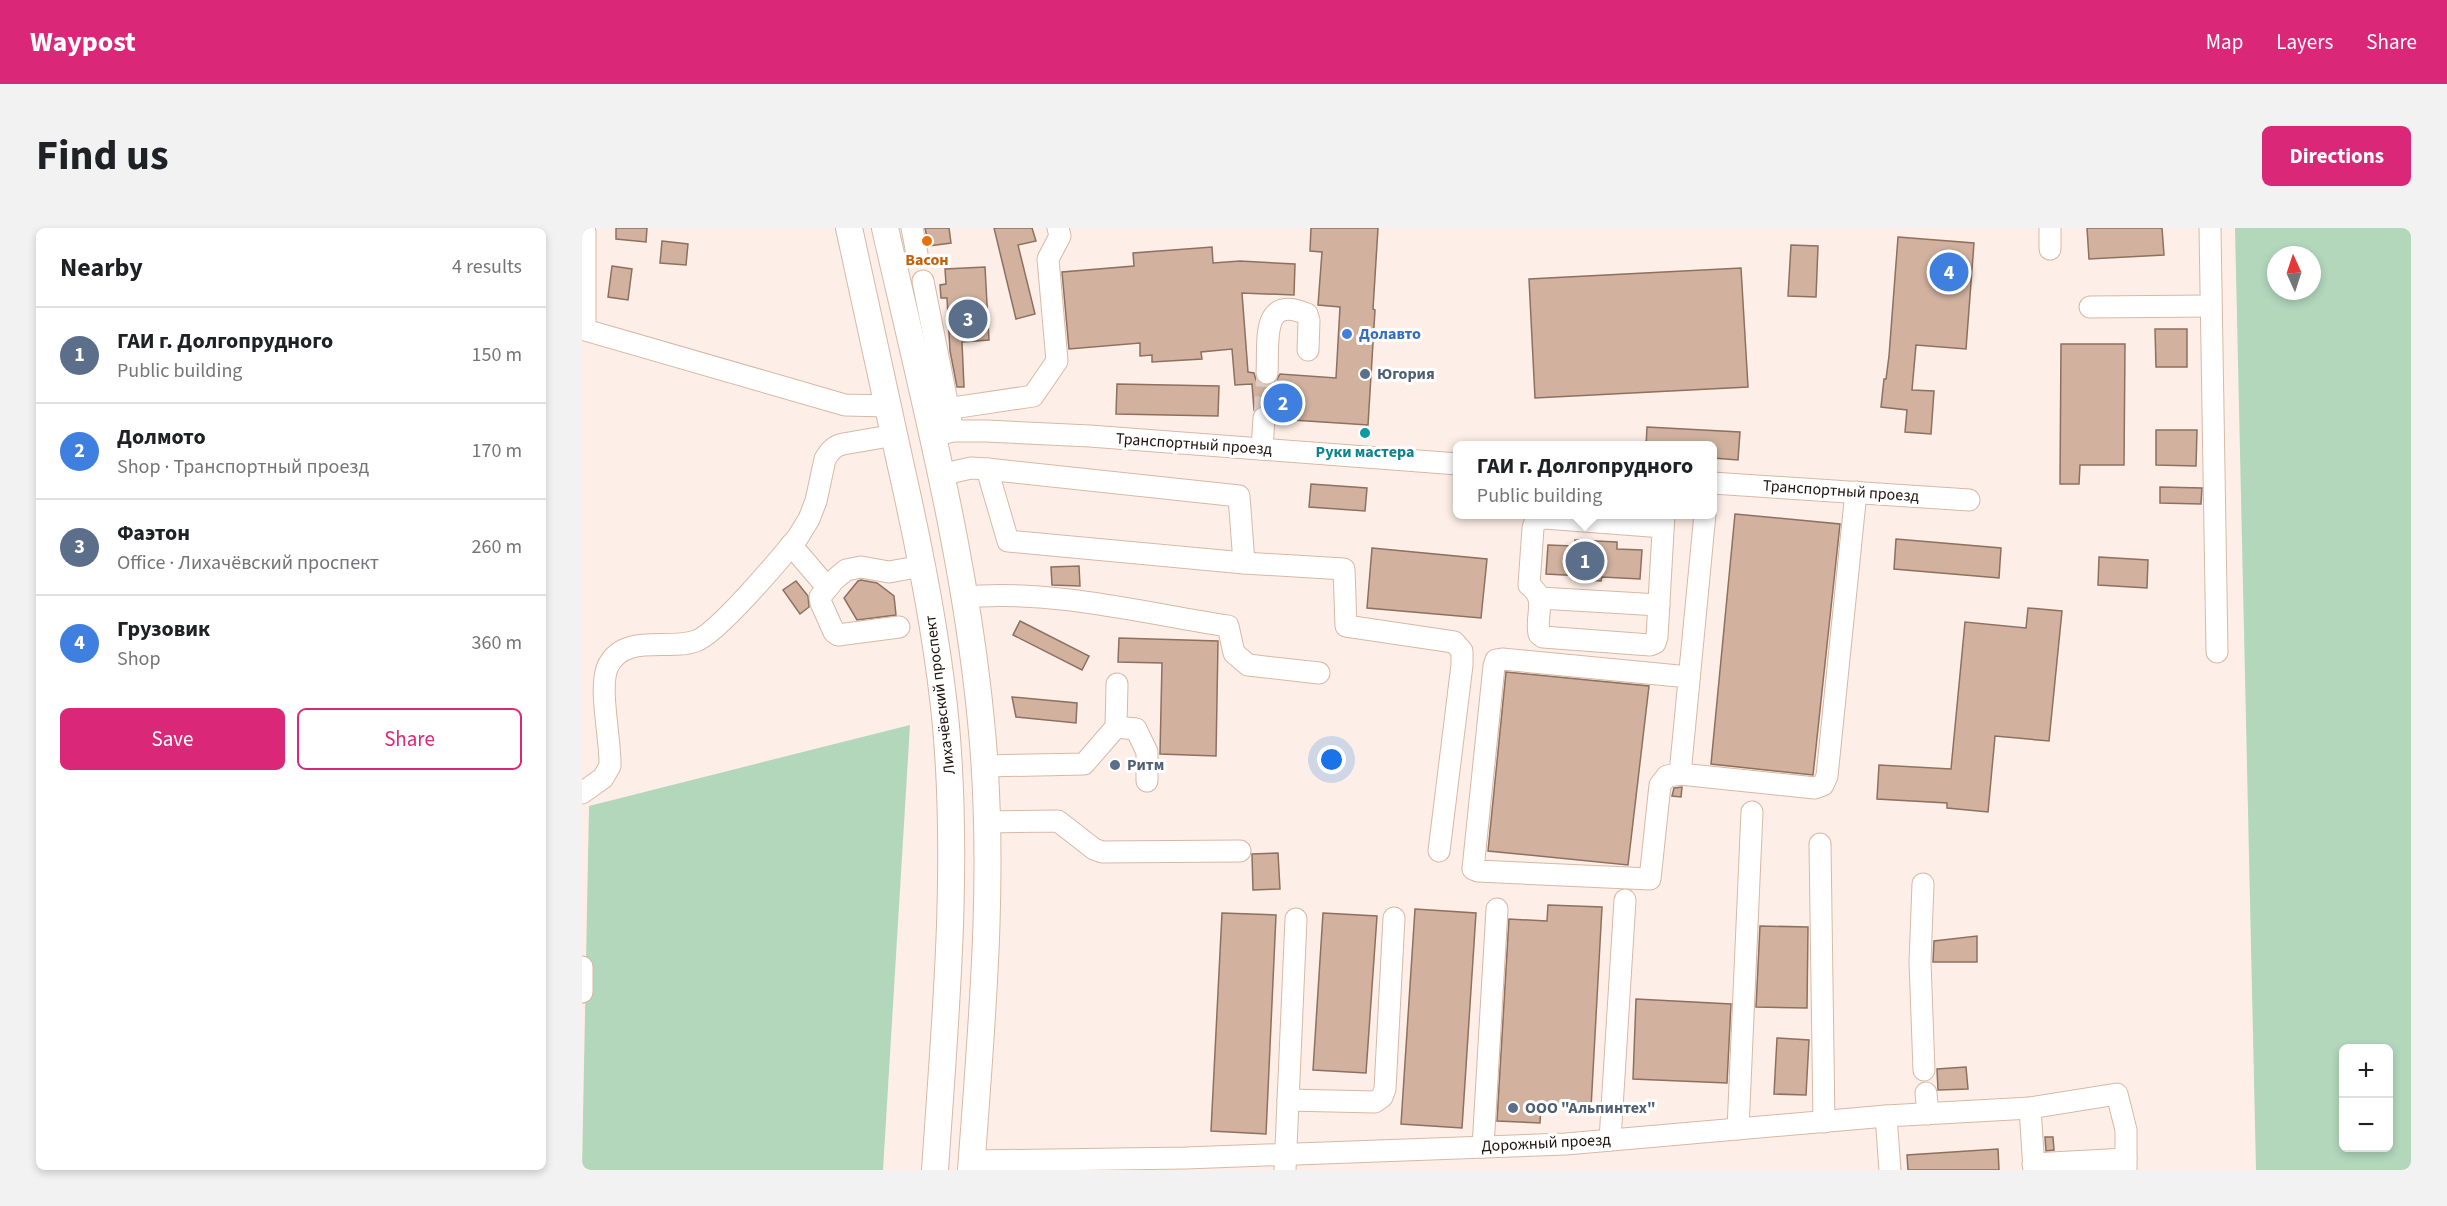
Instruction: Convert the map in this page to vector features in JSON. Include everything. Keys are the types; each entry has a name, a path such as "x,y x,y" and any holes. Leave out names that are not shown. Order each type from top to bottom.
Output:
{"main road":[{"name":"Лихачёвский проспект","path":"849,228 895,435 937,648 951,800 949,950 935,1170"},
{"path":"885,228 940,422 940,475 972,643 984,766 987,822 985,952 972,1166"}],"street":[{"path":"912,228 917,254"},
{"path":"923,281 940,422 1033,396 1057,361 1048,259 1060,236 1058,228"},
{"path":"2210,228 2217,652"},
{"path":"582,232 585,232 583,329 845,405 888,406"},
{"path":"2090,307 2212,316"},
{"path":"1267,373 1270,323 1272,315 1278,310 1300,311 1307,314 1309,321 1308,350"},
{"path":"1262,449 1264,418"},
{"name":"Транспортный проезд","path":"940,422 1090,436 1453,464"},
{"path":"582,793 603,778 610,766 605,675 618,653 634,646 682,644 705,637 791,545 809,519 825,459 830,452 836,446 843,444 895,435"},
{"path":"940,475 971,468 987,469 1239,496 1244,563"},
{"path":"987,469 1008,541 1244,563 1344,569 1346,626 1454,642 1462,651 1439,851"},
{"name":"Транспортный проезд","path":"1717,483 1969,500"},
{"path":"1689,677 1502,658 1496,660 1473,869 1650,879 1660,785 1667,776 1680,774 1815,788 1823,785 1827,776 1856,492"},
{"path":"1540,519 1536,520 1533,528 1529,585 1538,592 1540,598 1539,634 1542,637 1650,645 1655,643 1663,521 1584,519"},
{"path":"1680,774 1705,519"},
{"path":"791,545 827,587"},
{"path":"898,627 838,635 834,632 820,597 827,587 846,570 874,568 889,572 922,566"},
{"path":"964,597 993,594 1070,601 1228,626 1234,653 1248,665 1319,673"},
{"path":"1540,598 1659,605"},
{"path":"984,766 1084,764 1116,728 1117,684"},
{"path":"1116,728 1136,729 1147,752 1148,781"},
{"path":"1738,1129 1752,812"},
{"path":"987,822 1058,821 1094,849 1102,852 1240,851"},
{"path":"1820,844 1824,1122"},
{"path":"1923,884 1920,962 1924,1070"},
{"path":"1610,1140 1625,900"},
{"path":"1483,1147 1497,909"},
{"path":"1288,1100 1375,1102 1382,1097 1385,1089 1394,918"},
{"path":"1286,1162 1296,919"},
{"path":"582,967 582,992"},
{"path":"1926,1093 1928,1114"},
{"name":"Дорожный проезд","path":"972,1166 1186,1158 1286,1162 1380,1160 1483,1147 1566,1144 1886,1116 2030,1108 2117,1094 2126,1130 2126,1165"},
{"path":"2030,1108 2034,1167 2126,1165"},
{"path":"1886,1116 1890,1170"}],"green space":[{"path":"2235,228 2411,228 2411,1170 2256,1170"},
{"path":"910,725 883,1170 582,1170 589,806"}],"building":[{"path":"616,228 647,228 646,242 616,239"},
{"path":"925,228 949,228 951,243 929,246"},
{"path":"994,228 1032,228 1036,241 1018,245 1035,314 1016,319"},
{"path":"1311,228 1378,228 1368,425 1277,419 1275,412 1265,405 1254,410 1252,384 1235,385 1232,349 1201,352 1202,359 1152,362 1152,355 1140,356 1140,343 1069,349 1062,272 1134,266 1133,253 1212,247 1213,263 1240,261 1295,264 1294,295 1242,293 1248,372 1254,373 1256,380 1266,386 1274,384 1280,374 1336,378 1340,307 1318,305 1322,252 1310,251"},
{"path":"2087,228 2162,228 2164,255 2089,259"},
{"path":"1898,237 1974,243 1966,349 1916,345 1912,390 1934,391 1931,434 1905,432 1907,410 1881,407 1889,356"},
{"path":"662,241 688,244 686,265 660,263"},
{"path":"1791,245 1818,246 1816,297 1788,296"},
{"path":"612,266 632,269 628,300 608,297"},
{"path":"985,267 989,340 962,342 964,387 957,387 950,351 947,298 941,298 940,285 946,284 945,269"},
{"path":"1741,268 1748,387 1535,398 1529,279"},
{"path":"2155,329 2187,329 2187,367 2156,367"},
{"path":"2061,344 2125,344 2124,465 2080,465 2079,484 2060,484"},
{"path":"1117,384 1219,386 1218,416 1116,414"},
{"path":"1647,427 1740,432 1738,460 1717,458 1717,441 1646,441"},
{"path":"2156,430 2197,430 2196,466 2156,465"},
{"path":"1311,484 1367,488 1365,511 1309,507"},
{"path":"2160,487 2202,488 2201,504 2160,503"},
{"path":"1735,514 1840,524 1813,775 1711,764"},
{"path":"1896,539 2001,548 1999,578 1894,569"},
{"path":"1575,540 1617,542 1617,549 1642,550 1640,579 1602,577 1601,581 1584,580 1584,576 1546,574 1548,545 1574,546"},
{"path":"1372,548 1487,559 1481,618 1367,608"},
{"path":"2099,557 2148,560 2147,588 2098,585"},
{"path":"1079,566 1080,586 1052,585 1051,567"},
{"path":"861,580 877,583 894,596 896,615 857,620 844,598"},
{"path":"796,581 808,596 809,607 800,614 783,590"},
{"path":"2028,608 2062,611 2049,741 1995,736 1988,812 1947,808 1947,803 1877,799 1879,765 1951,769 1965,622 2026,628"},
{"path":"1020,621 1089,656 1082,670 1013,635"},
{"path":"1119,638 1218,641 1216,756 1160,754 1162,663 1118,662"},
{"path":"1506,672 1649,686 1628,865 1488,851"},
{"path":"1012,697 1077,703 1076,723 1016,717"},
{"path":"1682,787 1681,797 1672,796 1674,788"},
{"path":"1278,853 1280,889 1253,890 1252,854"},
{"path":"1548,905 1602,907 1591,1108 1541,1105 1540,1123 1497,1121 1509,919 1547,921"},
{"path":"1415,909 1476,913 1462,1128 1401,1124"},
{"path":"1222,913 1276,915 1266,1134 1211,1131"},
{"path":"1323,913 1377,916 1366,1073 1313,1070"},
{"path":"1760,926 1808,927 1807,1008 1756,1007"},
{"path":"1977,936 1977,962 1933,962 1934,941"},
{"path":"1636,999 1731,1004 1727,1083 1633,1079"},
{"path":"1777,1038 1809,1040 1806,1095 1774,1094"},
{"path":"1966,1067 1968,1089 1938,1090 1937,1069"},
{"path":"2045,1137 2053,1137 2054,1150 2046,1151"},
{"path":"1998,1149 1999,1170 1908,1170 1907,1155"}],"tunnel":[{"path":"1264,418 1267,373"}],"place":[{"name":"Васон","path":"927,241"},
{"name":"Грузовик","path":"1949,272"},
{"name":"Фаэтон","path":"968,319"},
{"name":"Долавто","path":"1347,334"},
{"name":"Югория","path":"1365,374"},
{"name":"Долмото","path":"1283,403"},
{"name":"Руки мастера","path":"1365,433"},
{"name":"ГАИ г. Долгопрудного","path":"1585,561"},
{"name":"Ритм","path":"1115,765"},
{"name":"ООО \"Альпинтех\"","path":"1513,1108"}]}
